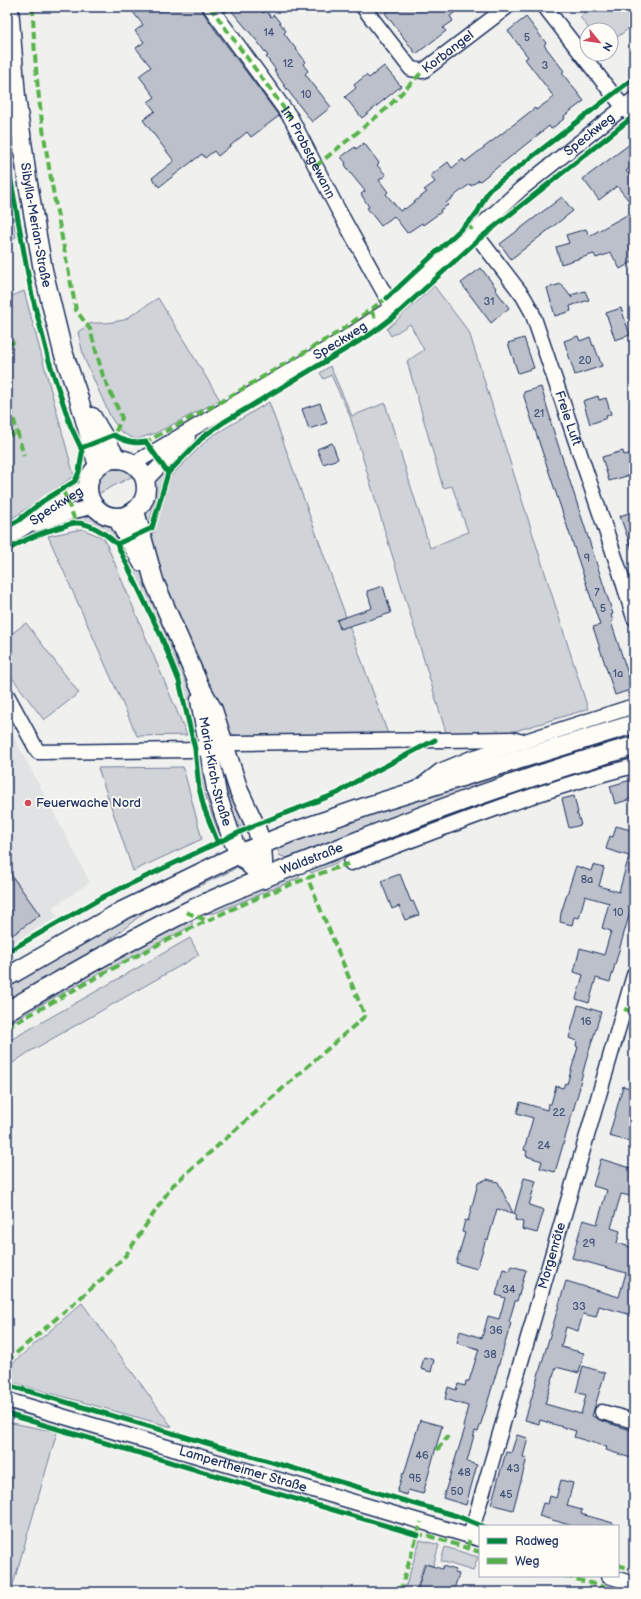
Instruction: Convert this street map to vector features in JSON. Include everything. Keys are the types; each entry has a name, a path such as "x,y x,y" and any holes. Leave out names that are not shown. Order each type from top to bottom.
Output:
{"main road":[{"name":"Sibylla-Merian-Straße","path":"9,7 16,97 27,178 43,270 62,352 77,392 98,466"},
{"name":"Sibylla-Merian-Straße","path":"77,392 125,462"},
{"path":"107,461 125,462 140,471 145,481 146,492 143,503 135,511 126,516 117,518 108,516 100,512 94,506 89,497 88,486 93,472 98,466 107,461"},
{"name":"Maria-Kirch-Straße","path":"135,511 154,581"},
{"name":"Maria-Kirch-Straße","path":"117,518 154,581 199,685 217,746 255,825 262,844 264,879"},
{"path":"7,977 120,912 262,844 416,790 634,724"},
{"name":"Maria-Kirch-Straße","path":"217,746 217,794 231,836 239,854"},
{"name":"Waldstraße","path":"7,1011 186,912 264,879 454,803 510,783 634,746"},
{"path":"239,854 264,879"}],"street":[{"name":"Im Probstgewann","path":"210,7 291,118 336,206 392,307"},
{"name":"Korbangel","path":"363,7 411,69 424,71 507,7"},
{"path":"545,7 611,92 629,103 634,119"},
{"name":"Speckweg","path":"125,462 198,426 350,336 392,307 521,189 629,103"},
{"name":"Freie Luft","path":"474,232 523,296 532,312 620,572 634,618"},
{"name":"Speckweg","path":"145,481 198,426"},
{"name":"Speckweg","path":"7,538 88,486"},
{"name":"Speckweg","path":"26,527 94,506"},
{"path":"7,695 38,752 189,750 236,743 512,739 522,742"},
{"path":"416,790 440,771 522,742 634,706"},
{"name":"Waldstraße","path":"351,863 506,804 593,776 634,766"},
{"name":"Morgenröte","path":"475,1537 634,976"},
{"name":"Lampertheimer Straße","path":"7,1400 475,1537"},
{"path":"602,1412 634,1421"},
{"path":"611,1577 634,1584"}],"shaded area":[{"path":"634,7 634,26 633,25 619,36 619,22 584,22 580,17 590,8"},
{"path":"7,173 16,237 7,242"},
{"path":"434,286 469,332 588,709 499,736 447,736 350,416 331,375 324,379 320,373 330,366 352,416 385,403 430,548 468,532 452,486 443,488 407,361 424,350 410,324 391,336 387,329"},
{"path":"24,291 74,476 7,522 7,298"},
{"path":"158,298 220,400 156,433 137,439 121,432 111,418 84,358 78,332 91,323 106,323 124,320"},
{"path":"269,402 388,734 242,738 228,732 146,536 154,532 171,476 209,438"},
{"path":"162,469 164,475 148,526 142,516 150,499 153,481"},
{"path":"109,470 124,470 133,476 98,494 100,478"},
{"path":"90,514 111,525 119,538 116,538 98,526 81,520 76,516"},
{"path":"82,529 104,538 187,735 137,736 48,536"},
{"path":"126,544 151,591 187,677 200,740 196,740 178,667 163,632 121,548 122,545"},
{"path":"26,623 79,693 44,720 7,671 7,637"},
{"name":"Feuerwache Nord","path":"7,724 90,882 52,908 58,917 7,946"},
{"path":"634,731 634,739 591,750 469,789 311,851 286,858 279,855 277,846 327,826"},
{"path":"221,754 247,823 236,829 215,756"},
{"path":"634,754 634,760 438,822 311,873 307,868 436,816"},
{"path":"203,758 222,835 218,833 203,789 200,760"},
{"path":"183,767 202,839 133,871 98,768"},
{"path":"239,862 241,864 231,871 146,911 96,951 7,1002 7,985 149,904"},
{"path":"299,872 299,878 215,913 203,914"},
{"path":"192,920 192,926 51,999 7,1025 7,1020 111,961"},
{"path":"190,938 199,955 29,1052 7,1067 7,1042"},
{"path":"82,1303 172,1427 7,1381 7,1368"},
{"path":"7,1408 403,1524 400,1528 265,1487 7,1413"},
{"path":"7,1422 57,1432 11,1592 7,1592"},
{"path":"420,1540 439,1545 433,1566 424,1563 416,1592 404,1592"},
{"path":"445,1547 478,1557 473,1571 441,1561"}],"building":[{"path":"129,7 202,7 203,12 216,31 279,116 251,137 247,132 218,156 214,151 205,158 202,154 159,187 152,178 174,161 143,120 155,111 148,102 155,97 139,76 151,67 136,48 144,42 135,31 143,25"},
{"path":"221,7 259,7 263,13 266,11 271,17 274,15 286,31 284,33 306,62 303,64 308,71 305,74 331,107 312,122 286,88 274,70 276,70 266,57 268,56 257,41 230,9 225,13"},
{"path":"393,7 462,7 450,16 453,21 443,28 446,31 416,54 385,13"},
{"path":"526,17 546,43 544,45 564,71 562,73 584,101 564,116 565,118 551,129 549,126 480,181 479,180 471,186 470,184 458,193 446,203 448,205 440,210 441,212 423,225 422,223 407,233 394,216 381,226 367,208 369,207 361,194 365,191 348,170 345,164 346,163 341,157 355,147 356,149 364,143 379,163 377,165 386,175 379,180 388,192 386,194 400,211 404,208 405,209 427,192 424,190 435,182 430,176 448,162 452,168 463,159 465,162 535,108 536,110 554,97 525,59 528,57 508,31"},
{"path":"384,66 401,86 362,118 345,97 356,88 354,85 366,75 369,78"},
{"path":"634,141 634,164 626,171 634,181 634,207 617,186 599,200 583,179"},
{"path":"562,197 573,211 511,259 500,244"},
{"path":"634,211 634,261 620,269 611,253 596,258 594,254 561,264 556,247 569,243 566,235 586,229 589,236"},
{"path":"481,268 509,308 491,323 461,283"},
{"path":"561,284 572,298 571,295 585,291 589,300 570,306 571,311 555,316 547,288"},
{"path":"621,308 630,335 615,340 606,313"},
{"path":"578,336 580,341 590,337 602,366 575,375 564,341"},
{"path":"524,338 534,368 518,373 508,343"},
{"path":"541,387 550,420 613,614 611,615 613,621 611,622 633,689 615,695 593,627 600,625 524,397 524,392"},
{"path":"598,396 599,400 606,398 611,414 606,416 607,418 590,424 583,401"},
{"path":"320,403 327,423 309,429 302,409"},
{"path":"332,443 338,459 323,464 317,449"},
{"path":"623,451 624,455 632,453 634,474 609,481 602,457"},
{"path":"634,511 634,550 632,550 620,516"},
{"path":"383,586 391,613 340,629 337,620 372,608 367,591"},
{"path":"634,779 634,798 615,804 610,786"},
{"path":"574,796 578,813 576,814 578,815 581,825 569,828 562,799"},
{"path":"616,826 634,831 634,898 610,982 596,978 589,1003 576,999 583,975 574,972 580,948 604,955 611,931 602,928 609,903 585,896 579,918 574,917 572,925 560,922 561,913 576,866 591,871 593,865 604,868 599,886 619,892 629,856 606,849 610,836 613,837"},
{"path":"7,869 40,915 7,939"},
{"path":"400,874 411,902 413,901 419,915 405,920 399,906 392,909 381,881"},
{"path":"578,1005 601,1012 555,1172 540,1168 542,1161 526,1156 527,1151 524,1150 533,1118 517,1113 520,1102 547,1110 548,1104 551,1104 556,1086 563,1088 565,1083 567,1084 578,1047 576,1046 577,1041 569,1038"},
{"path":"623,1086 634,1089 634,1122 628,1141 609,1136"},
{"path":"601,1159 634,1169 634,1197 621,1194 611,1228 620,1231 617,1243 634,1248 634,1307 632,1315 599,1306 596,1317 583,1314 578,1331 566,1327 561,1347 584,1353 579,1373 556,1367 545,1404 581,1414 586,1395 576,1392 583,1366 605,1373 592,1416 602,1421 634,1431 634,1459 606,1450 607,1447 574,1437 576,1431 540,1420 539,1424 525,1420 566,1281 619,1297 626,1273 572,1258 583,1220 597,1224 607,1190 593,1186"},
{"path":"524,1178 536,1181 529,1205 544,1210 537,1233 522,1229 523,1222 515,1220 516,1214 514,1214"},
{"path":"487,1179 498,1182 513,1213 497,1209 488,1240 486,1239 477,1269 456,1263 465,1233 462,1232 465,1220 468,1221 478,1183"},
{"path":"511,1266 526,1270 517,1301 515,1301 509,1322 511,1323 485,1411 478,1432 475,1431 467,1462 477,1465 466,1505 443,1498 465,1428 463,1427 468,1406 445,1399 448,1387 456,1390 458,1384 465,1386 466,1381 469,1381 479,1349 457,1343 460,1331 482,1338 488,1316 499,1319 505,1298 496,1295 503,1269 510,1271"},
{"path":"424,1357 434,1360 431,1372 421,1369"},
{"path":"420,1420 442,1426 423,1494 408,1490 407,1495 397,1492"},
{"path":"517,1435 528,1438 523,1457 527,1458 513,1510 491,1504 506,1452 511,1453"},
{"path":"561,1480 573,1483 567,1506 582,1510 581,1514 613,1523 612,1525 570,1525 539,1516 543,1503 548,1504 550,1496 556,1498"},
{"path":"425,1564 442,1569 443,1566 456,1570 455,1573 459,1574 453,1592 417,1592"}],"marked path":[{"path":"33,7 37,84 61,235 76,310 90,329 103,376 122,418 114,435"},
{"path":"210,7 291,118"},
{"path":"316,166 386,109 423,71"},
{"path":"467,224 474,232"},
{"path":"144,443 222,401 337,333 387,298"},
{"path":"371,311 376,319"},
{"path":"7,345 15,342"},
{"path":"7,396 24,456"},
{"path":"7,436 17,432"},
{"path":"63,490 76,523"},
{"path":"7,1028 174,936 262,896 351,863"},
{"path":"7,1361 101,1280 126,1255 172,1186 365,1016 307,877"},
{"path":"186,912 208,921"},
{"path":"624,1009 634,1012"},
{"path":"7,1016 13,1025"},
{"path":"437,1450 448,1436"},
{"path":"400,1592 421,1522"},
{"path":"416,1534 429,1536 479,1552"},
{"path":"468,1548 470,1536"},
{"path":"619,1565 634,1570"},
{"path":"569,1577 622,1592"}],"cycle path":[{"path":"387,298 476,215 489,190 634,78"},
{"path":"117,544 152,528 168,473 204,436 224,422 371,334 397,314 479,239 634,116"},
{"path":"7,151 31,291 49,361 71,427 82,453 79,472 75,481 43,501 19,520 7,527"},
{"path":"81,448 114,435 130,442 146,442 168,473"},
{"path":"7,550 40,534 76,523 82,523 93,527 117,544 161,636 179,681 195,749 199,788 204,808 218,843"},
{"path":"7,952 105,896 255,825 338,793 355,782 435,740"},
{"path":"7,1385 457,1516 480,1525"},
{"path":"7,1414 418,1535"}],"place":[{"name":"Feuerwache Nord","path":"28,803"}]}
